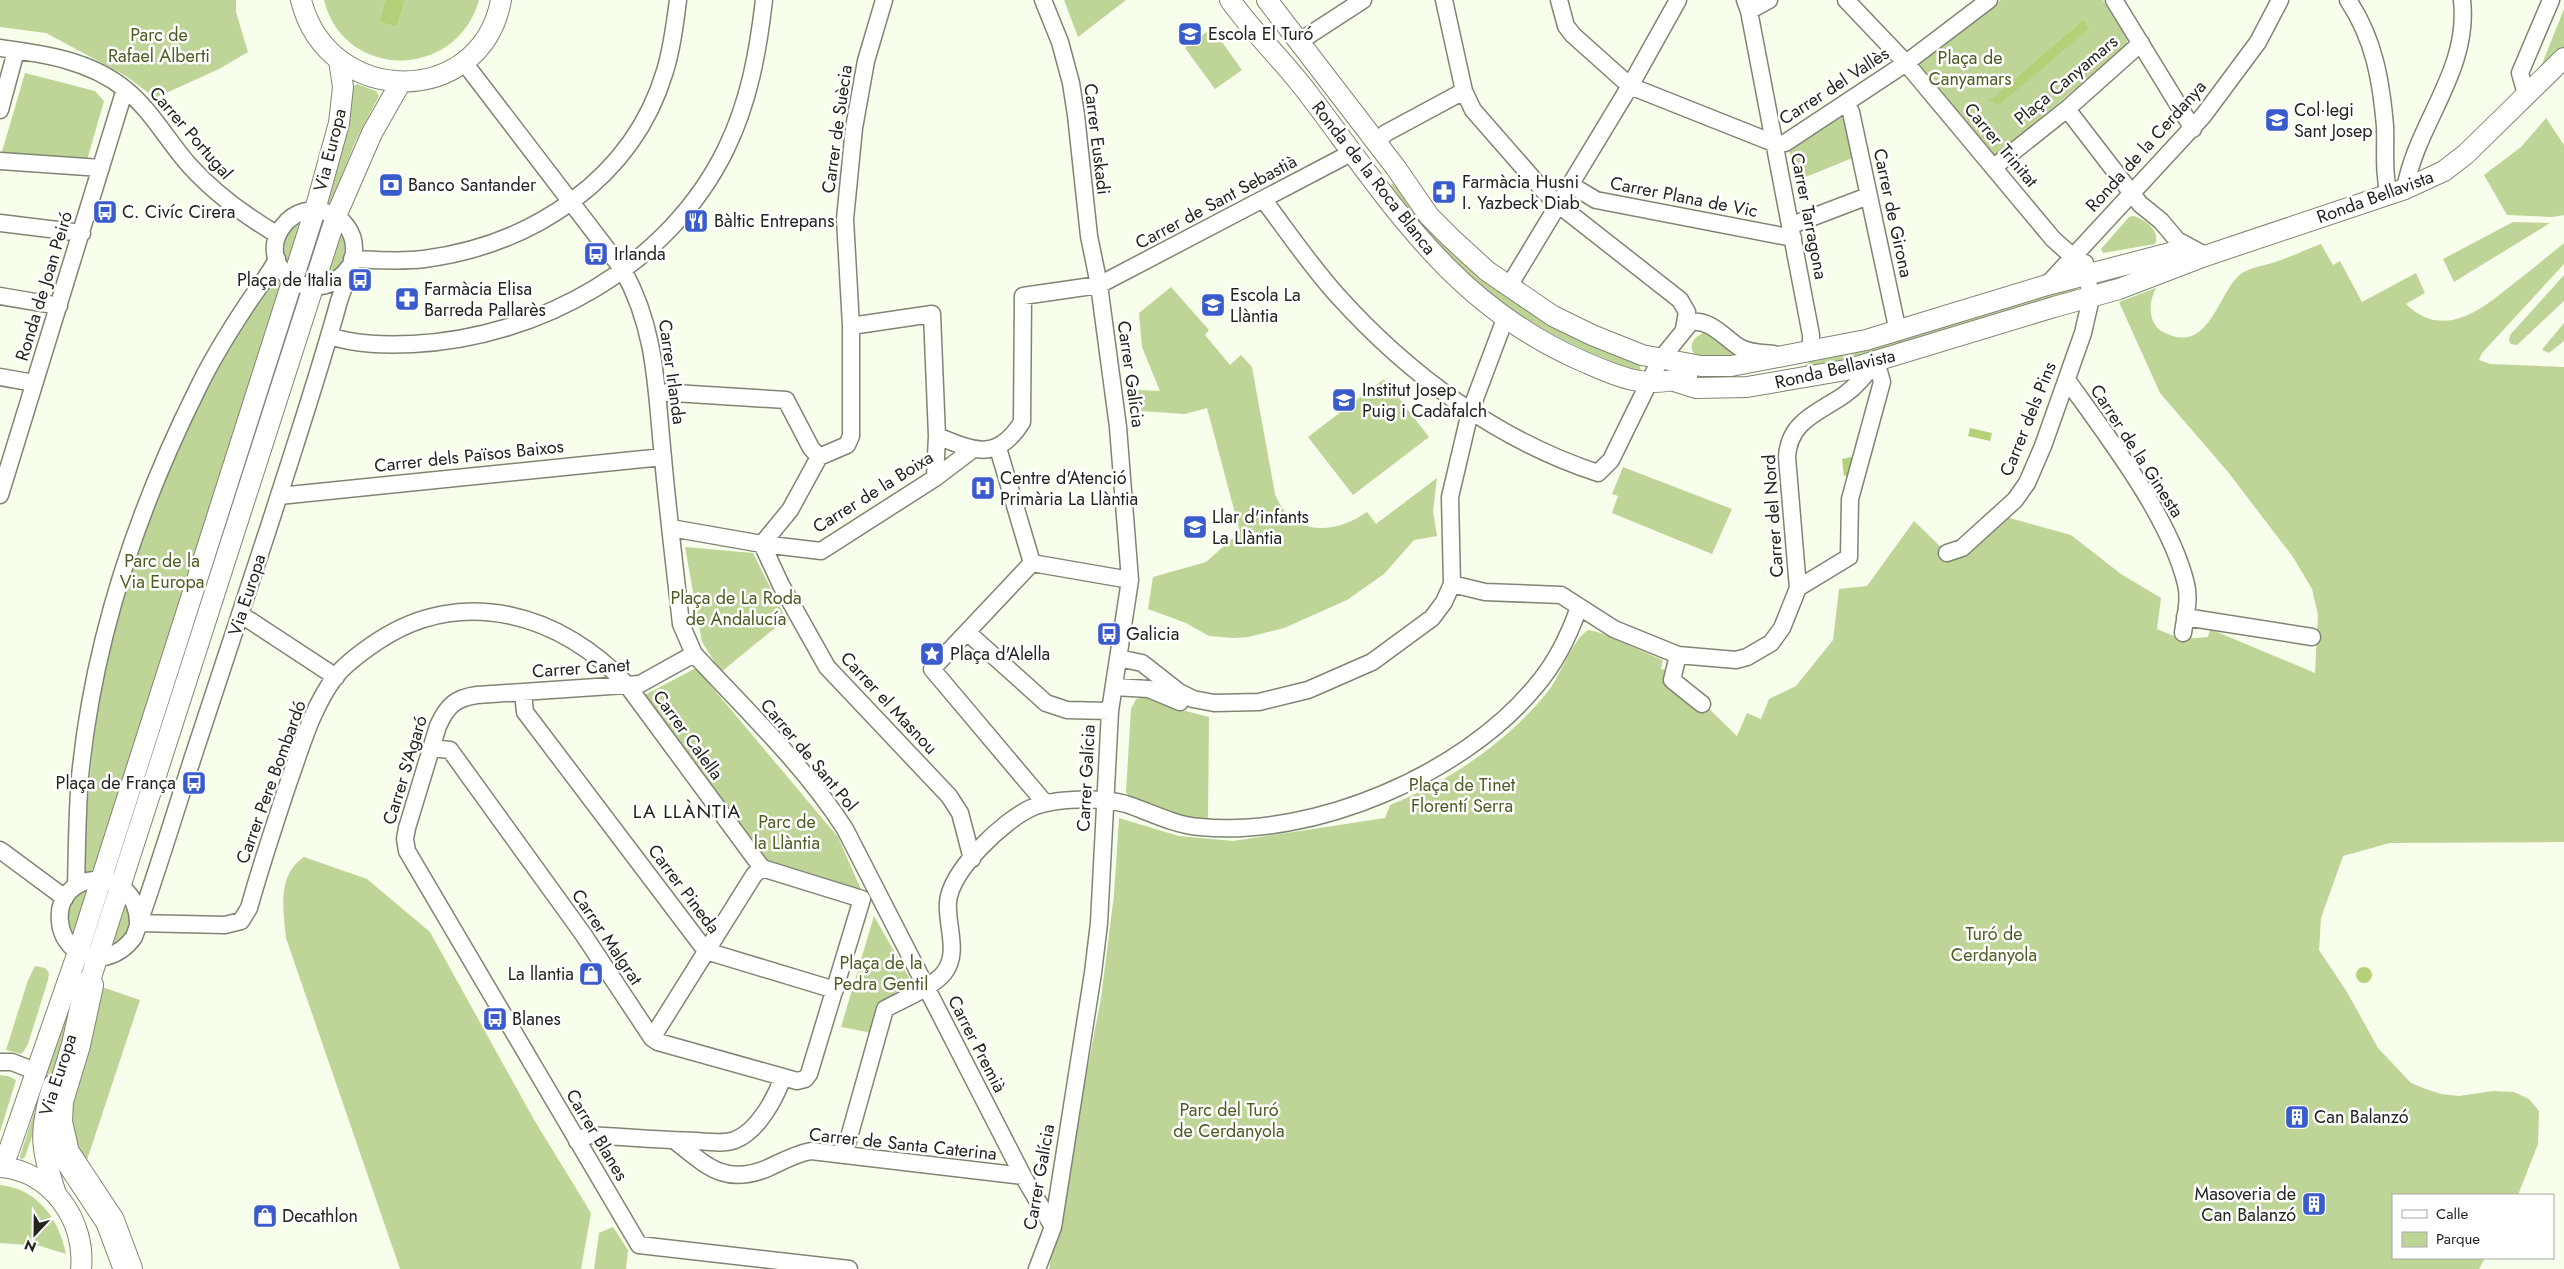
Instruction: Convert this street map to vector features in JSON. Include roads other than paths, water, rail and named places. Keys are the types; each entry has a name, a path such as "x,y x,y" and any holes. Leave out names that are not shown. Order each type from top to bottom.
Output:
{"highway":[{"path":"89,985 76,1045 59,1101 58,1122 65,1153 110,1221 128,1269"}],"street":[{"path":"302,0 310,25 318,38 338,60 368,76 401,82 440,74 463,61 482,42 498,9 507,0"},
{"path":"278,235 277,259 284,273 294,281 314,287 322,287 337,280 351,262 400,261 473,250 501,241 533,226 571,203 595,183 623,151 646,114 664,73 673,39 678,0"},
{"path":"330,336 346,341 402,344 436,343 486,334 522,324 558,309 622,270 672,226 699,194 726,150 744,105 752,74 764,0"},
{"name":"Carrer de Suècia","path":"819,457 847,446 851,436 851,326 845,219 853,137 866,61 884,0"},
{"name":"Carrer Euskadi","path":"1043,0 1060,42 1071,83 1089,236 1099,286"},
{"name":"Ronda de la Roca Blanca","path":"1230,0 1250,28 1308,94 1351,153 1425,246 1474,294 1505,320 1551,348 1638,382 1674,381"},
{"name":"Ronda de la Roca Blanca","path":"1267,0 1396,168 1429,216 1487,271 1554,316 1592,335 1651,357"},
{"path":"1300,41 1362,0"},
{"path":"1444,0 1464,91 1472,110 1542,190 1680,300 1687,312 1684,329"},
{"path":"1559,0 1566,26 1573,35 1630,86"},
{"path":"1509,286 1630,86 1678,0"},
{"path":"1747,5 1769,0"},
{"name":"Carrer Trinitat","path":"1846,0 1906,63 2052,239 2086,273"},
{"path":"2114,0 2193,129"},
{"name":"Ronda de la Cerdanya","path":"2047,285 2193,129 2258,42 2280,0"},
{"path":"2348,0 2363,24 2379,77 2385,128 2384,175 2397,192 2455,64 2463,37 2462,0"},
{"path":"2526,94 2520,72 2551,0"},
{"name":"Carrer del Vallès","path":"1630,86 1776,144 1785,143 1906,63 1979,3"},
{"name":"Carrer Tarragona","path":"1747,5 1776,144 1811,335 1802,354"},
{"name":"Plaça Canyamars","path":"1994,167 2067,109 2141,43"},
{"path":"0,110 8,49"},
{"name":"Carrer Portugal","path":"8,49 60,58 86,66 125,89 148,112 188,164 212,190 237,210 278,235"},
{"name":"Ronda Bellavista","path":"1674,381 1696,388 1748,387 1846,370 2054,307 2092,298 2205,256 2397,192 2444,171 2466,154 2564,58"},
{"name":"Via Europa","path":"56,1194 44,1157 42,1124 62,1057 89,985 87,955 101,879 294,281 315,210 339,123 344,87 338,60"},
{"name":"Carrer Irlanda","path":"463,61 622,270 634,290 648,326 658,392 681,624 694,654"},
{"name":"Via Europa","path":"0,1162 8,1153 35,1071 120,885 336,216 372,133 401,82"},
{"name":"Ronda de Joan Peiró","path":"0,495 125,89"},
{"path":"1375,142 1386,133 1464,91"},
{"name":"Carrer de Girona","path":"1846,103 1852,112 1868,196 1898,332"},
{"path":"2067,109 2131,194 2161,221 2177,240 2205,256"},
{"name":"Carrer de Sant Sebastià","path":"1099,286 1351,153"},
{"path":"0,161 101,168"},
{"name":"Carrer Plana de Vic","path":"1570,185 1596,200 1793,232"},
{"path":"1793,232 1868,196"},
{"path":"1263,199 1317,272 1387,347 1470,412 1514,438 1598,473 1611,460 1638,382 1644,374 1651,357 1691,322 1700,321 1740,348 1755,352 1802,354"},
{"name":"Via Europa","path":"87,955 115,954 128,946 134,937 279,496 330,336 351,262 353,243 351,233 336,216 315,210 302,212 290,218 278,235"},
{"path":"2160,256 2164,236 2161,221"},
{"path":"0,223 82,233"},
{"path":"2087,242 2084,255 2092,298"},
{"name":"Ronda Bellavista","path":"1651,357 1701,366 1731,366 1802,354 1898,332 2086,273 2174,252 2205,256"},
{"name":"Ronda Bellavista","path":"2131,284 2149,271 2160,256"},
{"path":"71,892 80,776 88,720 97,669 125,560 168,449 199,386 240,314 262,282 268,277 277,259"},
{"path":"937,436 972,450 998,448 1013,437 1022,422 1023,296 1099,286"},
{"name":"Carrer Galícia","path":"1037,1269 1053,1226 1093,973 1099,923 1110,711 1130,580 1118,428 1099,286"},
{"path":"0,296 59,306"},
{"name":"Carrer dels Pins","path":"1947,553 1962,548 2015,500 2027,483 2067,380 2083,333 2092,298"},
{"path":"851,326 932,314 937,436 935,478"},
{"path":"1114,687 1149,689 1190,707 1219,713 1254,713 1305,700 1354,681 1412,646 1437,624 1448,611 1454,593 1452,584 1450,497 1470,412 1505,320"},
{"name":"Ronda Bellavista","path":"1674,381 1695,376 1732,376 1770,371 1792,366 1804,360 1802,354"},
{"path":"1651,357 1674,381"},
{"path":"1452,584 1486,592 1561,595 1614,629 1678,655 1736,660 1764,649 1782,628 1798,588 1849,557 1850,499 1882,382 1876,361"},
{"name":"Carrer del Nord","path":"1798,588 1787,456 1788,442 1801,423 1845,394 1863,378 1876,361"},
{"path":"0,377 34,383"},
{"name":"Carrer de la Ginesta","path":"2067,380 2155,509 2178,558 2186,585 2184,625 2312,636"},
{"path":"658,392 786,400 811,448 819,457 790,510 762,544"},
{"path":"998,448 1032,563"},
{"name":"Carrer de la Boixa","path":"671,528 762,544 821,551 935,478 972,450"},
{"name":"Carrer dels Països Baixos","path":"279,496 663,457"},
{"name":"Carrer el Masnou","path":"762,544 781,585 827,667 949,796 960,813 972,859"},
{"path":"1032,563 1130,580"},
{"path":"1032,563 932,669 1045,803"},
{"path":"1118,658 1142,663 1179,692 1193,699 1214,703 1259,702 1308,690 1372,662 1432,618 1444,602 1452,584"},
{"path":"844,1155 885,1009 943,974 949,964 952,950 948,900 953,885 972,859 998,830 1016,816 1045,803 1123,803 1190,826 1232,828 1293,820 1332,812 1369,799 1405,784 1462,751 1514,710 1536,687 1549,668 1573,625 1579,607"},
{"name":"Carrer Pere Bombardó","path":"138,923 236,924 246,916 308,726 336,677 351,660 389,634 432,617 470,610 514,616 566,636 613,670 627,685"},
{"path":"240,614 336,677"},
{"path":"968,632 1046,703 1067,710 1110,711"},
{"name":"Carrer Canet","path":"463,697 640,684 694,654"},
{"name":"Carrer de Sant Pol","path":"694,654 830,805 846,829 869,896"},
{"path":"1678,655 1672,680 1702,704"},
{"name":"Carrer Calella","path":"627,685 762,868"},
{"name":"Carrer Pineda","path":"523,692 525,712 706,951 834,990"},
{"name":"Carrer S'Agaró","path":"413,863 405,840 432,748 445,712 452,703 463,697"},
{"name":"Carrer Malgrat","path":"432,748 450,750 584,934 652,1038"},
{"path":"0,850 71,892"},
{"name":"Carrer Blanes","path":"413,863 639,1245 849,1269"},
{"path":"762,868 869,896 834,990 809,1074 804,1079 790,1079 658,1042 652,1038 754,875 762,868"},
{"path":"87,955 68,942 60,925 61,908 71,892 87,881 101,879 120,885 134,899 138,923"},
{"name":"Carrer Premià","path":"869,896 925,986 1022,1176 1053,1226"},
{"path":"0,1062 12,1062 35,1071"},
{"path":"577,1141 589,1134 675,1140 724,1142 735,1140 750,1131 778,1092 790,1079"},
{"name":"Carrer de Santa Caterina","path":"675,1140 710,1168 724,1174 737,1176 751,1174 797,1154 812,1151 1022,1176"},
{"path":"0,1167 27,1174 56,1194 74,1220 80,1241 82,1266"}],"place":[{"name":"Escola El Turó","path":"1190,34"},
{"name":"Col·legi Sant Josep","path":"2277,120"},
{"name":"Banco Santander","path":"391,185"},
{"name":"Farmàcia Husni I. Yazbeck Diab","path":"1444,192"},
{"name":"C. Civíc Cirera","path":"105,212"},
{"name":"Bàltic Entrepans","path":"696,221"},
{"name":"Irlanda","path":"596,254"},
{"name":"Plaça de Italia","path":"360,280"},
{"name":"Farmàcia Elisa Barreda Pallarès","path":"407,299"},
{"name":"Escola La Llàntia","path":"1213,305"},
{"name":"Institut Josep Puig i Cadafalch","path":"1344,400"},
{"name":"Centre d'Atenció Primària La Llàntia","path":"983,488"},
{"name":"Llar d'infants La Llàntia","path":"1195,527"},
{"name":"Galicia","path":"1109,634"},
{"name":"Plaça d'Alella","path":"932,654"},
{"name":"Plaça de França","path":"194,783"},
{"name":"La llantia","path":"591,974"},
{"name":"Blanes","path":"495,1019"},
{"name":"Can Balanzó","path":"2297,1117"},
{"name":"Masoveria de Can Balanzó","path":"2314,1204"},
{"name":"Decathlon","path":"265,1216"}],"district":[{"name":"LA LLÀNTIA","path":"687,811"}],"park label":[{"name":"Parc de Rafael Alberti","path":"159,45"},
{"name":"Plaça de Canyamars","path":"1970,68"},
{"name":"Parc de la Via Europa","path":"162,571"},
{"name":"Plaça de La Roda de Andalucía","path":"736,608"},
{"name":"Plaça de Tinet Florentí Serra","path":"1462,795"},
{"name":"Parc de la Llàntia","path":"787,832"},
{"name":"Turó de Cerdanyola","path":"1994,944"},
{"name":"Plaça de la Pedra Gentil","path":"881,973"},
{"name":"Parc del Turó de Cerdanyola","path":"1229,1120"}]}
